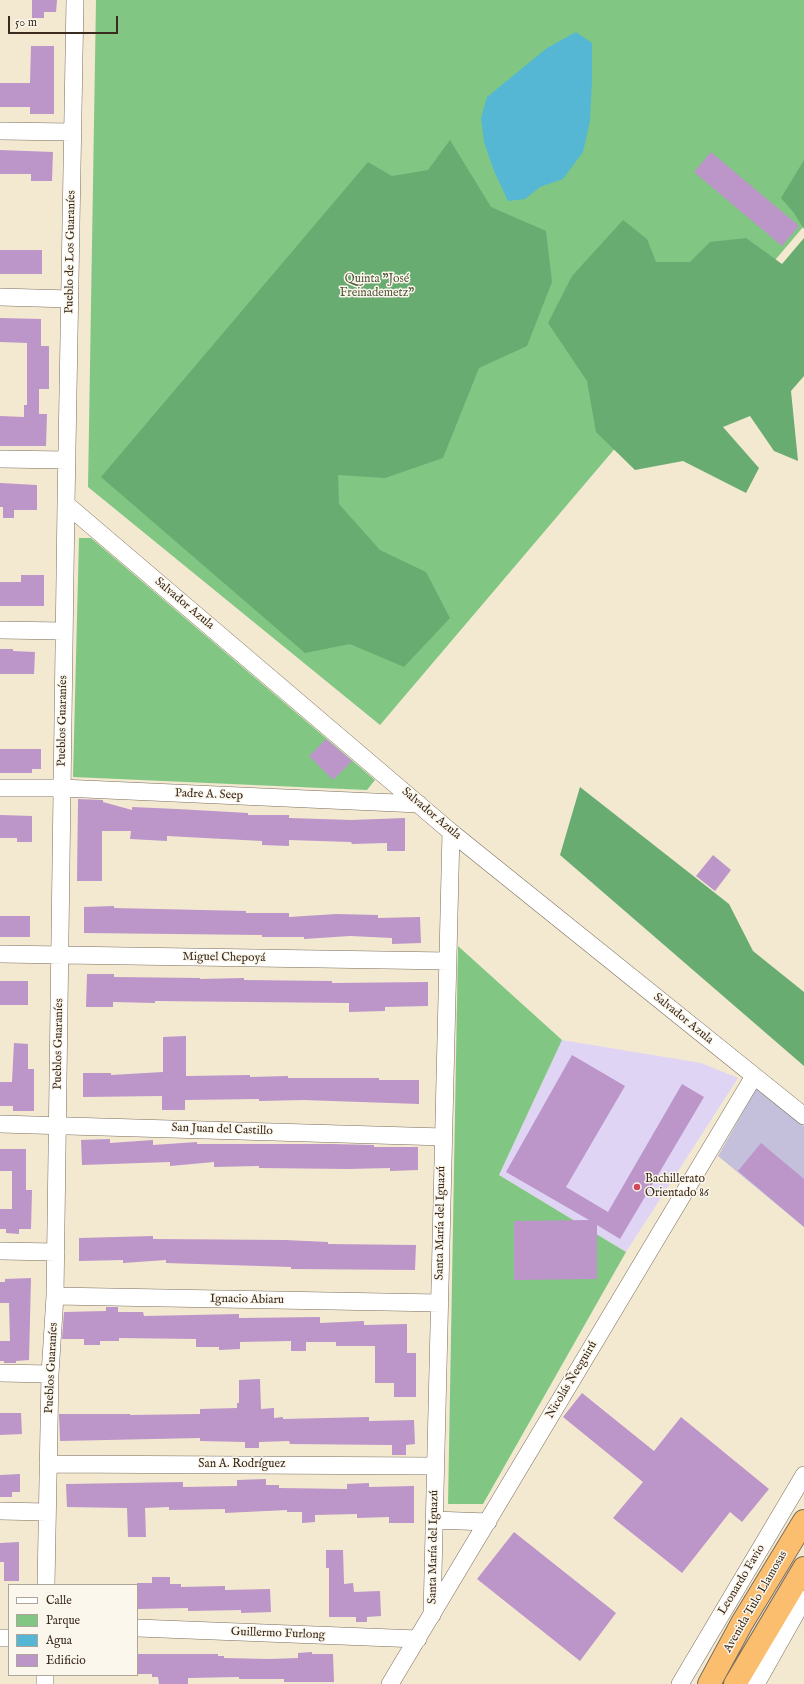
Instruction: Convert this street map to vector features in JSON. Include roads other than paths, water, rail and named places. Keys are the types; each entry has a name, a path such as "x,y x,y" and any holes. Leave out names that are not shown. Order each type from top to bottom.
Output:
{"highway":[{"name":"Avenida Tulo Llamosas","path":"708,1684 742,1623 804,1521"},
{"path":"736,1684 804,1568"}],"street":[{"name":"Pueblo de Los Guaraníes","path":"66,504 75,0"},
{"path":"0,131 73,132"},
{"path":"0,297 70,299"},
{"path":"0,459 67,460"},
{"name":"Pueblos Guaraníes","path":"46,1584 50,1374 56,1252 66,504"},
{"name":"Salvador Azula","path":"66,504 451,832 804,1116"},
{"path":"0,630 64,632"},
{"name":"Padre A. Seep","path":"0,788 62,788 419,804"},
{"name":"Santa María del Iguazú","path":"432,1615 451,832"},
{"name":"Miguel Chepoyá","path":"0,954 448,961"},
{"name":"Nicolás Ñeeguirú","path":"390,1684 754,1076"},
{"name":"San Juan del Castillo","path":"0,1124 444,1137"},
{"path":"0,1250 56,1252"},
{"name":"Ignacio Abiaru","path":"55,1296 440,1303"},
{"path":"0,1373 50,1374"},
{"name":"San A. Rodríguez","path":"48,1464 436,1466"},
{"name":"Leonardo Favio","path":"680,1684 804,1475"},
{"path":"0,1511 47,1512"},
{"path":"434,1520 488,1522"},
{"path":"756,1684 804,1599"},
{"name":"Guillermo Furlong","path":"138,1628 418,1639"}],"water":[{"path":"576,32 592,43 590,121 583,152 563,179 540,187 525,199 508,201 494,171 484,142 481,118 487,97 547,48"}],"place":[{"name":"Bachillerato Orientado 86","path":"637,1187"}],"park label":[{"name":"Quinta \"José Freinademetz\"","path":"377,287"}]}
